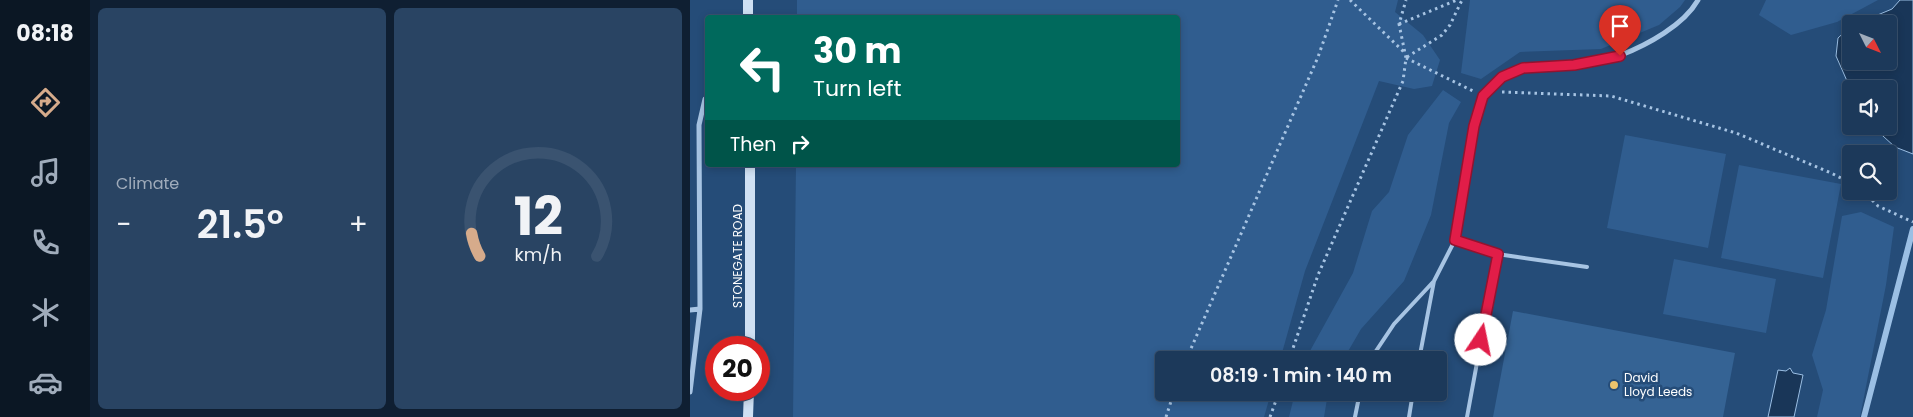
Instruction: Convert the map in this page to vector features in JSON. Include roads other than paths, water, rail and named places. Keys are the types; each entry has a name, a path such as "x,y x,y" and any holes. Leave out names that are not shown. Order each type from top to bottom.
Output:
{"main road":[{"path":"748,0 748,15"},
{"name":"STONEGATE ROAD","path":"750,167 750,336"},
{"path":"748,417 749,401"}],"street":[{"path":"1474,126 1483,96 1502,77 1523,68 1574,65 1620,56 1657,37 1692,12 1698,0"},
{"path":"690,392 700,309 699,125 705,99"},
{"path":"690,310 700,309"}],"lane":[{"path":"1376,351 1394,324 1434,281 1455,240 1474,126"},
{"path":"1455,240 1498,254 1587,267"},
{"path":"1467,417 1498,254"},
{"path":"1421,351 1434,281"},
{"path":"1355,417 1358,401"},
{"path":"1409,417 1412,401"}],"waterway":[{"path":"1864,417 1913,229"}],"place":[{"name":"David Lloyd Leeds","path":"1614,385"}]}
